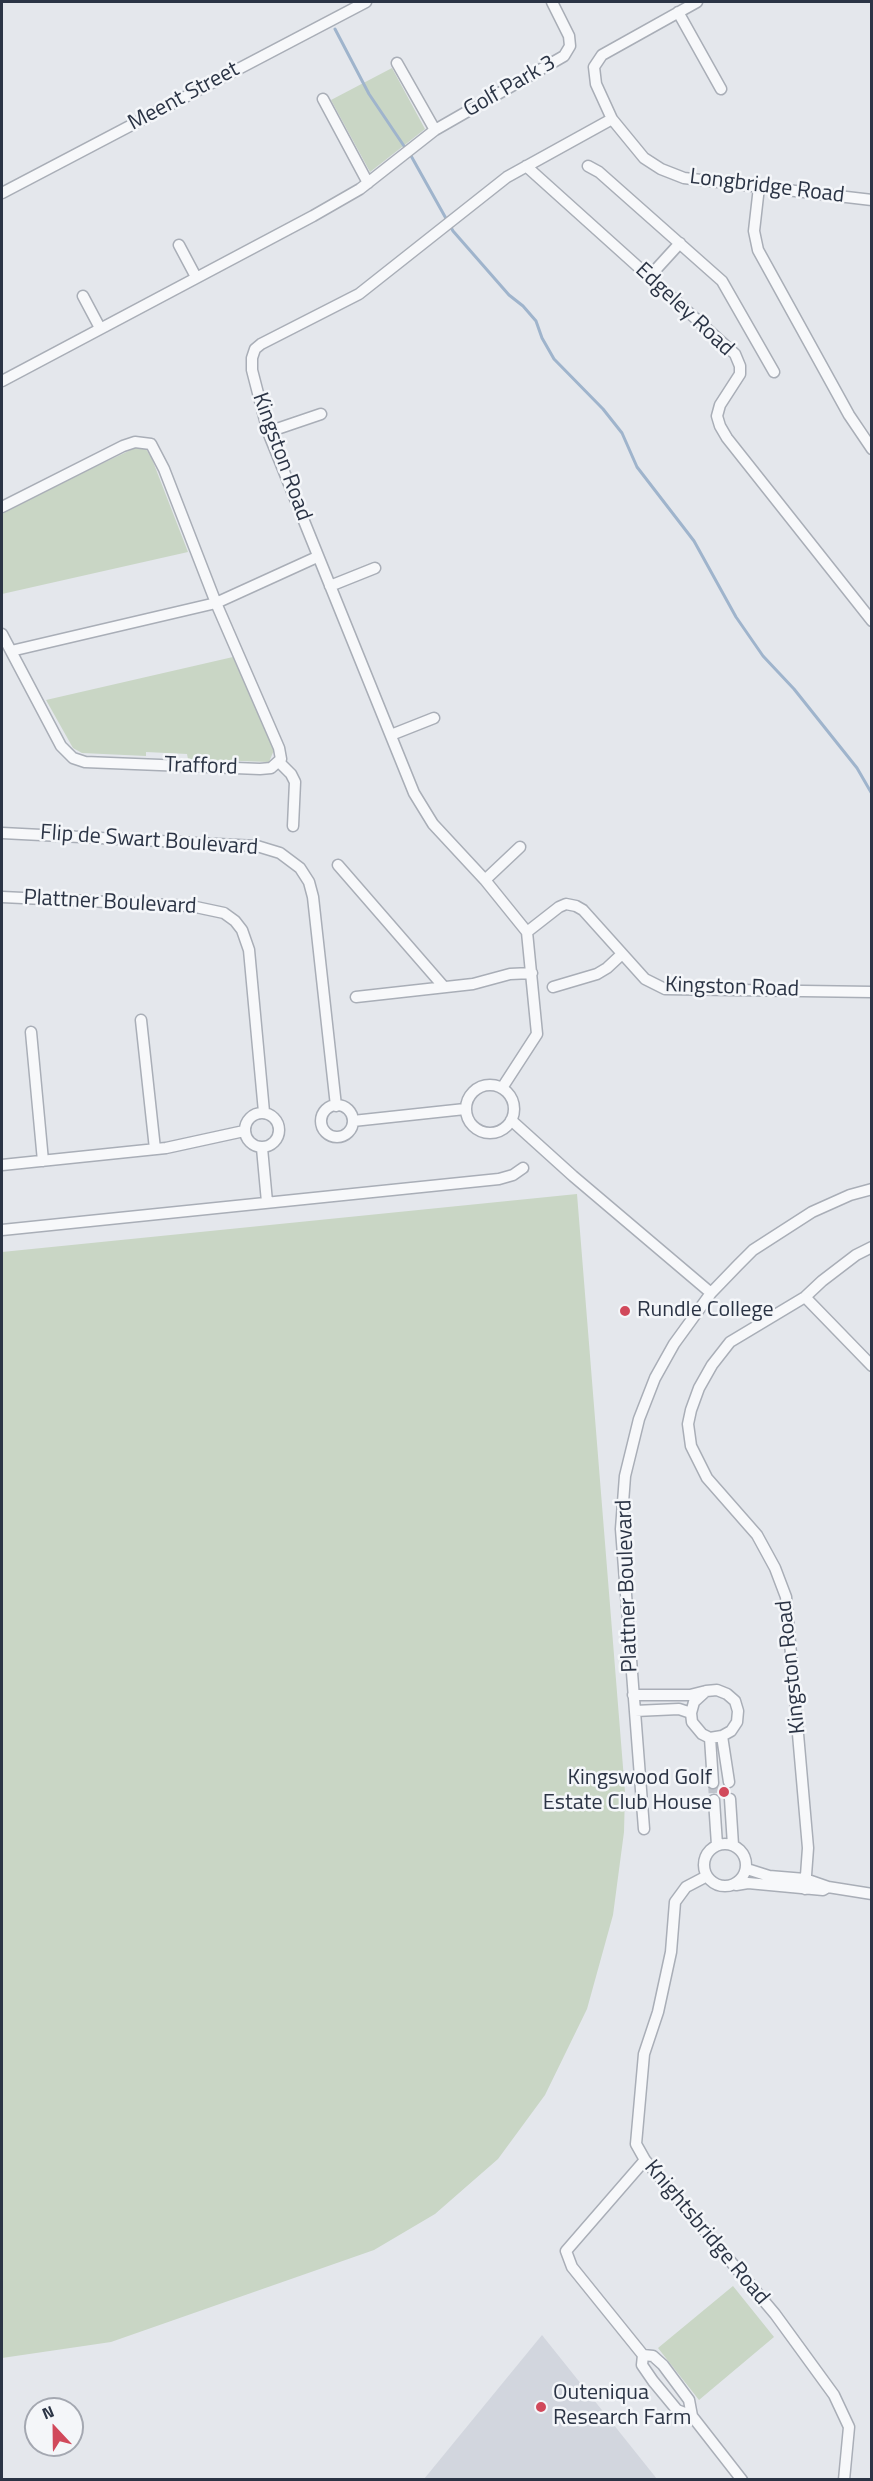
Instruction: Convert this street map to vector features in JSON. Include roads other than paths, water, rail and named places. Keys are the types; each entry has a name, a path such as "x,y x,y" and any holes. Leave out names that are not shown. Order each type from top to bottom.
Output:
{"street":[{"name":"Meent Street","path":"2,193 366,2"},
{"name":"Golf Park 3","path":"2,381 313,216 368,183 435,130 564,56 570,46 569,36 552,2"},
{"name":"Longbridge Road","path":"697,2 612,48 596,61 594,74 596,84 612,118 644,158 661,169 684,178 872,200"},
{"path":"678,12 721,89"},
{"path":"397,63 435,130"},
{"path":"323,99 368,183"},
{"name":"Kingston Road","path":"612,118 507,177 359,294 255,349 252,370 268,432 414,793 433,824 485,880 527,932 566,904 583,910 645,979 665,989 872,992"},
{"path":"588,165 599,172 722,281 774,372"},
{"name":"Edgeley Road","path":"526,166 735,354 740,366 740,374 720,405 717,416 720,426 734,447 872,621"},
{"path":"759,187 754,231 758,250 849,415 872,448"},
{"path":"649,277 680,243"},
{"path":"180,245 196,277"},
{"path":"83,296 100,328"},
{"path":"268,432 321,414"},
{"path":"2,507 123,446 145,442 156,450 216,603 279,748 279,762 291,774 295,782 293,826"},
{"path":"11,651 216,603 318,557"},
{"path":"330,586 375,568"},
{"name":"Trafford","path":"2,634 61,746 73,758 85,762 260,769 271,768 279,762"},
{"path":"392,735 434,718"},
{"name":"Flip de Swart Boulevard","path":"2,833 257,846 280,853 300,868 309,882 314,897 336,1106"},
{"path":"485,880 520,847"},
{"path":"338,865 444,987"},
{"name":"Plattner Boulevard","path":"2,897 191,906 224,913 235,921 242,930 249,950 264,1113"},
{"path":"502,1088 537,1034 527,932"},
{"path":"553,987 597,974 622,954"},
{"path":"356,997 473,984 510,974 532,973"},
{"path":"141,1020 155,1149"},
{"path":"31,1032 43,1161"},
{"path":"488,1085 502,1088 512,1099 514,1113 511,1120 500,1131 484,1132 471,1124 465,1109 466,1102 475,1090 488,1085"},
{"path":"336,1106 346,1108 353,1121 350,1131 341,1137 326,1133 321,1124 323,1113 336,1106"},
{"path":"353,1121 465,1109"},
{"path":"258,1113 271,1115 279,1127 275,1141 262,1148 250,1143 244,1131 248,1119 258,1113"},
{"path":"511,1120 711,1293"},
{"path":"2,1165 155,1149 244,1131"},
{"path":"262,1148 267,1202"},
{"path":"2,1230 499,1179 513,1175 523,1168"},
{"name":"Plattner Boulevard","path":"644,1829 621,1529 629,1458 639,1419 655,1378 674,1344 711,1293 736,1268 763,1244 812,1212 872,1189"},
{"name":"Kingston Road","path":"805,1884 808,1848 786,1596 775,1568 757,1535 707,1478 691,1446 688,1424 699,1388 712,1365 730,1342 805,1297 856,1255 872,1247"},
{"path":"805,1297 872,1366"},
{"path":"633,1695 690,1695 706,1691 717,1690 727,1694 735,1701 738,1711 737,1722 731,1731 722,1736 710,1738 696,1728 691,1713 694,1702 706,1691"},
{"path":"635,1711 680,1709 691,1713"},
{"path":"722,1736 729,1782"},
{"path":"710,1738 713,1783"},
{"path":"712,1766 728,1765"},
{"path":"730,1799 733,1845"},
{"path":"714,1800 717,1845"},
{"path":"716,1821 731,1819"},
{"path":"733,1886 740,1882 747,1869 744,1854 733,1845 717,1845 706,1855 704,1870 712,1882 718,1886 733,1886 748,1883 805,1884"},
{"path":"747,1869 805,1884 872,1894"},
{"name":"Knightsbridge Road","path":"707,1876 686,1887 675,1902 671,1952 656,2021 647,2042 642,2064 635,2136 638,2151 775,2314 834,2395 849,2427 844,2480"},
{"path":"645,2160 566,2251 572,2267 643,2355 653,2356 663,2365 690,2400 692,2416"},
{"path":"643,2355 641,2361 643,2368 652,2381 677,2410 692,2416 742,2480"}],"waterway":[{"path":"335,29 369,94 406,149"},
{"path":"410,154 453,231 509,295 536,321 542,338 554,359 603,409 622,433 637,467 694,541 736,617 763,656 794,689 857,768 872,794"}],"tunnel":[{"path":"713,1783 714,1800"}],"place":[{"name":"Rundle College","path":"625,1311"},
{"name":"Kingswood Golf Estate Club House","path":"724,1792"},
{"name":"Outeniqua Research Farm","path":"541,2407"}]}
